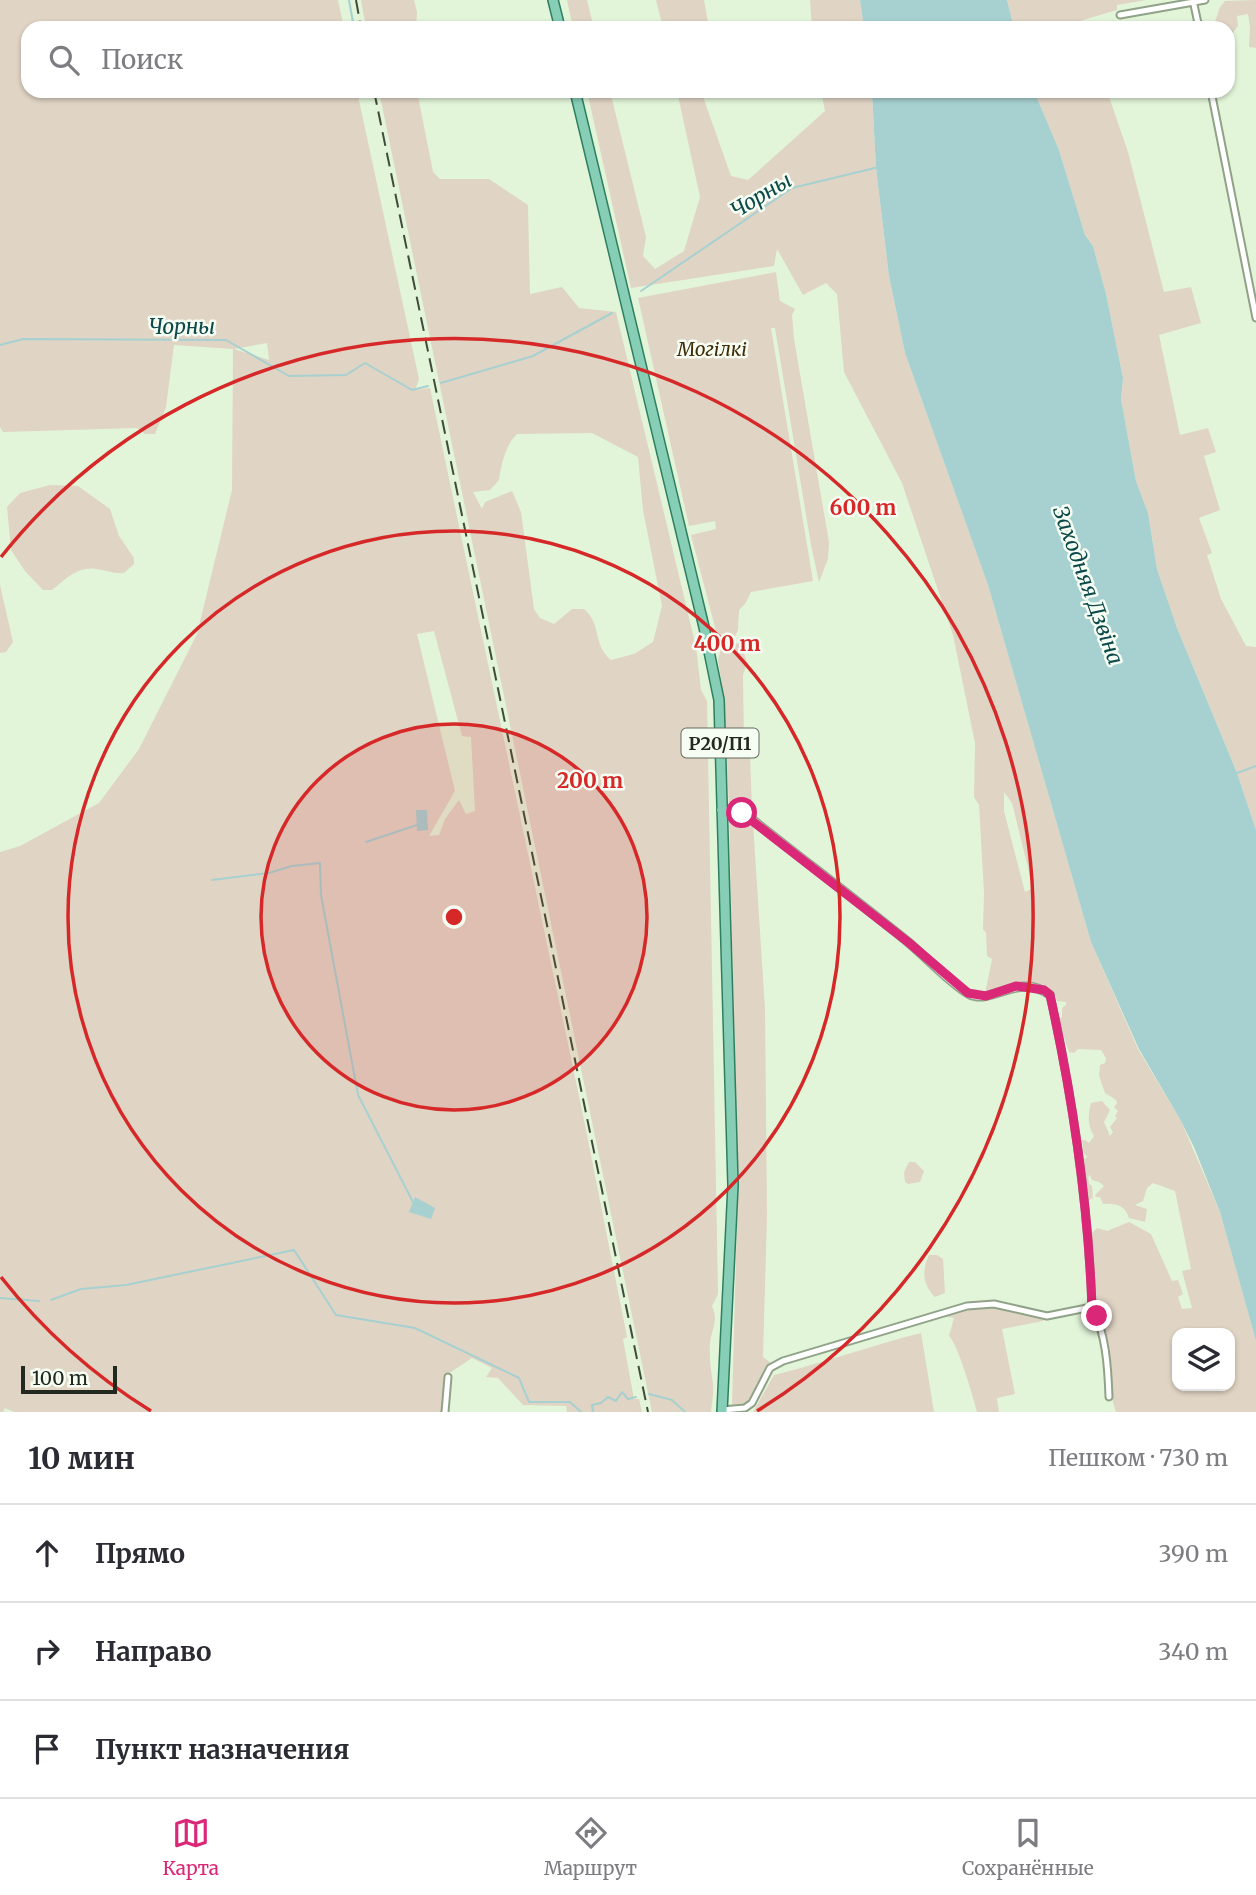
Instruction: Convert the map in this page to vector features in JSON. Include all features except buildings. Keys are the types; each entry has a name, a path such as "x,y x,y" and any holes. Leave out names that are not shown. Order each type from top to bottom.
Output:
{"main road":[{"path":"553,0 558,21"},
{"name":"Р20/П1","path":"577,98 708,644 719,700 733,1185 722,1411"}],"street":[{"path":"1119,15 1205,0"},
{"path":"1194,1 1198,21"},
{"path":"1212,98 1256,318"},
{"path":"721,810 742,813 749,817 908,942 968,993 986,996 1016,986 1044,990 1050,995 1069,1082 1089,1230 1092,1307 1097,1316 1108,1372 1109,1396"},
{"path":"722,1411 745,1408 752,1403 770,1368 783,1361 956,1309 994,1304 1047,1316 1092,1307"},
{"path":"445,1412 448,1377"}],"green space":[{"path":"0,0 338,0 342,21 21,21 21,98 359,98 419,379 415,390 430,388 584,1120 627,1337 623,1339 634,1399 639,1399 642,1412 567,1412 566,1406 523,1405 498,1378 486,1377 492,1368 472,1358 445,1376 441,1412 14,1412 5,1408 0,1412 0,852 20,846 99,803 139,749 197,634 232,490 233,349 174,345 166,407 155,434 145,434 137,428 3,432 0,427","holes":["267,343 269,360 234,349","434,631 462,736 471,737 475,811 466,814 459,800 445,819 439,835 429,836 455,791 417,634"]},
{"path":"361,0 414,0 416,21 365,21"},
{"path":"567,0 587,0 592,21 572,21"},
{"path":"656,0 704,0 708,21 661,21"},
{"path":"810,0 860,0 863,21 812,21"},
{"path":"1007,0 1146,0 1117,5 1117,10 1080,21 1012,21"},
{"path":"1256,0 1256,48 1249,47 1248,14 1237,16 1238,26 1235,30 1235,21 1215,21 1225,1"},
{"path":"380,98 418,98 433,172 440,179 489,179 528,205 530,294 562,287 579,308 616,312 696,647 701,690 707,701 718,1294 712,1306 715,1321 710,1344 713,1383 711,1412 652,1412","holes":["592,433 638,457 643,510 662,606 653,642 634,654 611,660 601,647 593,621 584,609 572,609 554,624 540,618 534,609 521,512 512,491 485,502 482,509 473,492 490,490 499,480 507,449 517,434"]},
{"path":"589,98 612,98 646,237 643,256 655,269 684,251 700,197 679,98 703,98 731,176 748,180 825,111 822,98 872,98 876,168 889,276 905,353 988,585 1091,942 1138,1049 1181,1121 1220,1212 1256,1341 1256,1412 1116,1412 1111,1395 1112,1370 1096,1301 1091,1234 1097,1228 1107,1231 1129,1222 1151,1234 1172,1281 1178,1280 1183,1294 1178,1297 1182,1309 1192,1308 1182,1271 1191,1269 1175,1191 1153,1183 1147,1188 1143,1201 1135,1205 1147,1209 1145,1222 1129,1218 1119,1206 1103,1204 1100,1197 1095,1195 1104,1186 1092,1180 1090,1175 1088,1177 1093,1198 1087,1201 1082,1161 1087,1157 1082,1140 1089,1143 1094,1136 1089,1120 1091,1103 1102,1101 1110,1110 1104,1122 1110,1136 1113,1132 1110,1127 1117,1118 1115,1116 1118,1111 1114,1107 1116,1100 1105,1093 1099,1076 1100,1065 1105,1063 1106,1058 1101,1050 1078,1049 1074,1053 1069,1052 1058,1020 1062,1017 1062,1008 1066,1002 1057,1001 1054,993 1031,984 985,994 992,959 987,956 986,933 983,929 984,893 979,805 974,797 975,743 953,635 902,483 844,372 837,294 826,283 803,295 777,249 774,266 631,288","holes":["1004,792 1012,803 1033,888 1025,892 1004,811"]},
{"path":"1037,98 1109,98 1128,152 1164,292 1191,287 1201,323 1159,335 1180,435 1208,428 1216,452 1204,456 1220,510 1199,518 1212,553 1207,555 1221,599 1246,646 1256,647 1256,830 1237,773 1177,628 1157,569 1148,513 1136,481 1121,399 1123,378 1106,294 1093,246 1085,235 1059,150"},
{"name":"Могілкі","path":"776,272 780,301 795,309 792,315 794,339 829,542 828,559 819,582 775,328 771,328 813,581 751,592 739,610 735,636 723,639 717,635 691,535 716,529 715,521 689,526 638,298"},
{"path":"50,485 78,486 110,509 119,536 134,558 134,564 124,573 84,569 72,574 52,590 43,590 25,571 11,550 7,507 20,493"},
{"path":"0,585 13,642 6,652 0,653"},
{"path":"741,643 747,663 743,675 744,746 750,756 752,809 747,812 729,807 724,698 718,660 722,645"},
{"path":"729,814 741,816 753,823 765,1009 767,1215 763,1357 770,1362 751,1400 732,1405 738,1185"},
{"path":"909,1162 915,1162 924,1171 920,1182 905,1182 904,1172"},
{"path":"929,1255 937,1255 943,1259 945,1293 935,1297 925,1277"},
{"path":"993,1307 1042,1317 1043,1321 1002,1329 1015,1394 997,1398 999,1412 977,1412 961,1359 949,1336 954,1318 943,1316 971,1308"},
{"path":"921,1333 934,1412 753,1412 774,1375"}],"water":[{"path":"860,0 1007,0 1012,21 863,21"},
{"name":"Заходняя Дзвіна","path":"872,98 1037,98 1059,150 1085,235 1093,246 1123,378 1121,399 1136,481 1148,513 1157,569 1177,628 1237,773 1256,830 1256,1341 1220,1212 1194,1147 1139,1049 1091,942 988,585 905,353 889,276 876,168"},
{"path":"416,810 427,810 428,830 417,831"},
{"path":"415,1197 435,1208 431,1219 409,1212"}],"waterway":[{"path":"349,0 353,21"},
{"name":"Чорны","path":"641,291 792,188 879,167"},
{"name":"Чорны","path":"441,383 533,356 612,313"},
{"name":"Чорны","path":"0,345 23,339 226,340 289,376 346,375 365,363 412,390 428,386"},
{"path":"1237,773 1256,766"},
{"path":"366,842 417,825"},
{"path":"212,880 320,863 321,895 358,1095 413,1202"},
{"path":"51,1300 81,1289 126,1285 294,1250 336,1315 415,1328 519,1378 529,1402 570,1402 581,1412"},
{"path":"0,1298 39,1301"},
{"path":"593,1412 592,1405 601,1403 608,1397 616,1401 622,1392 628,1399 636,1397"},
{"path":"649,1394 672,1400 685,1412"}],"railway":[{"path":"356,0 360,21"},
{"path":"375,98 648,1412"}],"route":[{"path":"742,813 973,996 986,996 1016,986 1044,990 1050,995 1069,1082 1089,1230 1092,1307 1097,1316"}]}
